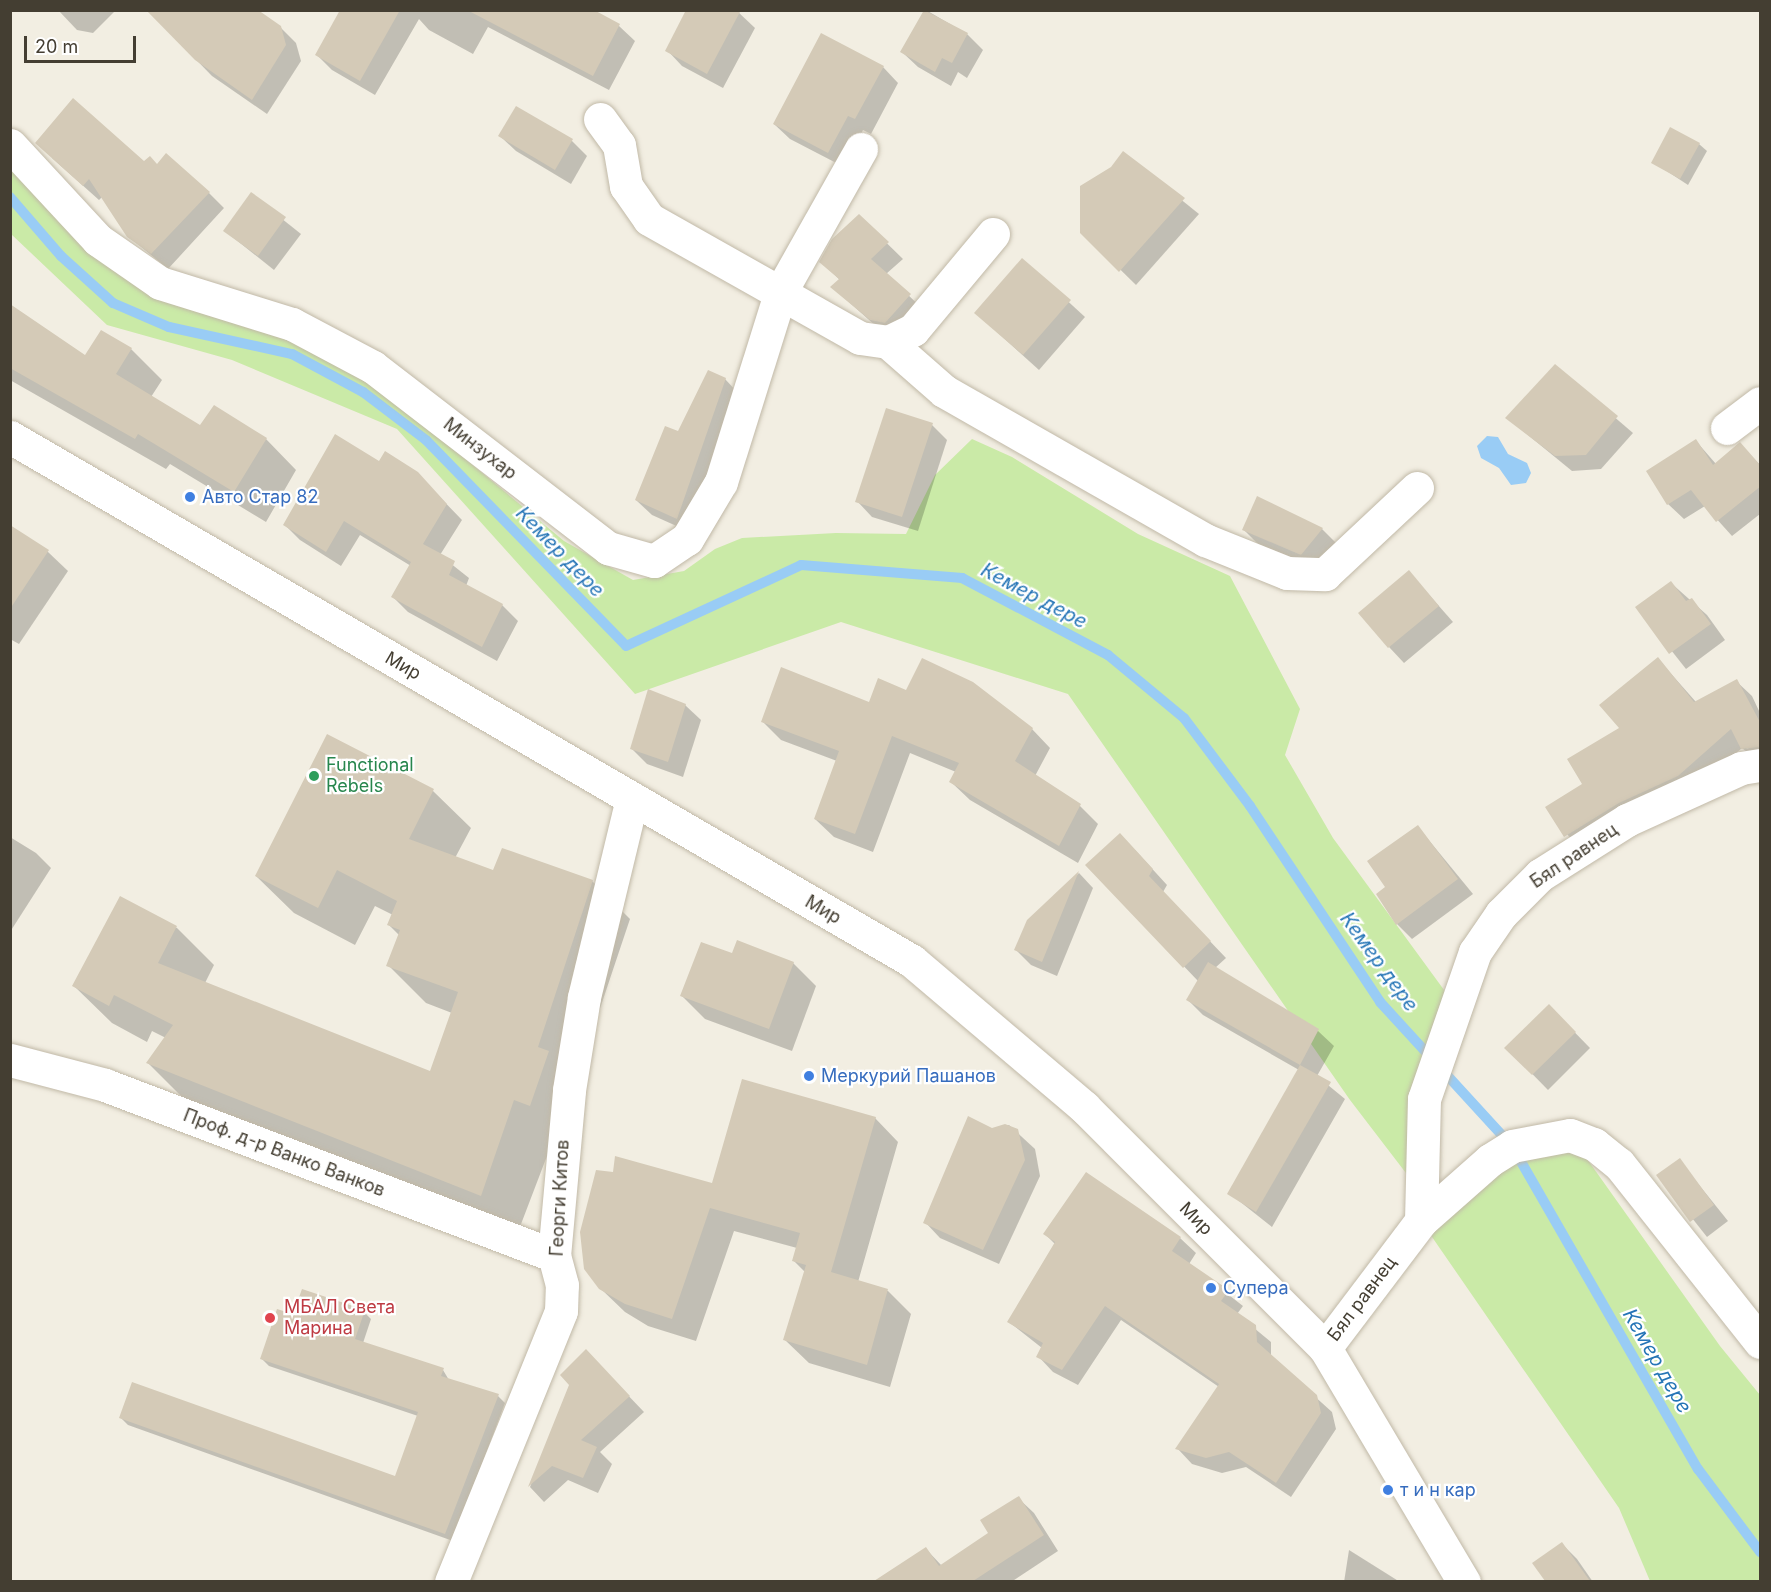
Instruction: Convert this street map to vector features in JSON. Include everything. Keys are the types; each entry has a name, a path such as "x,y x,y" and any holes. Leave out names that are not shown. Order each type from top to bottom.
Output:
{"street":[{"path":"600,119 619,145 626,186 649,219 781,291 860,338 888,342 914,330 993,234"},
{"name":"Минзухар","path":"10,145 98,240 160,283 292,324 373,367 608,548 654,561 687,539 720,482 781,291 861,149"},
{"path":"888,342 944,391 1205,540 1287,573 1325,574 1346,569 1417,488"},
{"path":"1727,428 1761,404"},
{"name":"Мир","path":"10,436 912,961 1084,1107 1325,1348 1464,1581"},
{"name":"Бял равнец","path":"1420,1221 1424,1099 1450,1017 1475,952 1501,914 1540,875 1627,820 1741,768 1761,765"},
{"name":"Георги Китов","path":"451,1581 561,1311 562,1285 554,1256 569,1090 584,997 632,799"},
{"name":"Проф. д-р Ванко Ванков","path":"10,1060 105,1085 554,1256"},
{"name":"Бял равнец","path":"1325,1348 1420,1221 1490,1160 1512,1146 1545,1137 1570,1134 1594,1144 1619,1164 1761,1342"}],"green space":[{"path":"10,165 85,247 290,339 373,382 564,541 633,580 684,571 715,549 742,538 836,533 906,534 935,475 972,439 1012,457 1138,534 1230,576 1300,709 1285,755 1333,838 1455,1005 1422,1194 1350,1100 1068,694 841,622 635,694 397,429 232,360 107,325 11,234"},
{"path":"1570,1135 1720,1346 1760,1395 1760,1581 1650,1581 1619,1508 1421,1221 1490,1160"}],"water":[{"path":"1487,436 1498,437 1508,454 1527,463 1531,473 1526,483 1511,485 1499,468 1481,458 1477,446"}],"building":[{"path":"146,10 258,10 281,26 286,45 252,100 195,60"},
{"path":"340,10 400,10 360,81 315,55"},
{"path":"467,10 594,10 620,24 593,76"},
{"path":"686,10 741,10 707,74 665,51"},
{"path":"924,10 968,33 952,63 942,58 935,72 900,52"},
{"path":"821,33 884,66 855,119 848,116 828,153 773,124"},
{"path":"73,98 144,161 150,156 157,164 166,153 210,192 151,254 127,237 89,179 83,186 35,143"},
{"path":"516,106 573,139 555,170 498,136"},
{"path":"1670,127 1700,143 1680,179 1651,163"},
{"path":"1123,151 1185,198 1119,272 1080,233 1080,186 1111,167"},
{"path":"251,192 286,217 258,256 223,231"},
{"path":"859,214 889,242 871,259 911,294 885,323 870,320 830,287 839,279 819,262 832,239"},
{"path":"1022,258 1071,300 1023,355 974,313"},
{"path":"10,304 85,355 101,330 132,348 116,374 200,425 214,405 267,438 234,492 138,434 135,439 10,368"},
{"path":"1555,364 1618,416 1586,455 1555,456 1505,418"},
{"path":"708,370 726,378 677,519 635,500 665,426 678,431"},
{"path":"886,408 933,423 902,517 855,502"},
{"path":"335,434 379,461 385,451 418,472 447,504 423,544 455,561 449,575 503,604 482,647 391,597 411,562 344,521 326,552 283,525"},
{"path":"1696,439 1713,465 1740,442 1761,466 1761,486 1716,522 1691,490 1667,505 1646,471"},
{"path":"1257,496 1323,528 1301,555 1242,530"},
{"path":"10,525 49,550 10,609"},
{"path":"1409,570 1439,606 1388,648 1358,613"},
{"path":"1671,581 1686,601 1692,598 1711,624 1669,654 1635,607"},
{"path":"1658,657 1694,702 1737,679 1761,724 1761,747 1741,749 1731,729 1678,776 1619,803 1564,837 1545,807 1582,784 1567,759 1619,728 1599,705"},
{"path":"922,658 973,682 1033,728 1015,761 1081,804 1059,846 949,782 959,763 892,736 855,834 814,819 839,751 761,722 781,667 869,702 878,678 906,690"},
{"path":"648,689 686,704 668,762 630,749"},
{"path":"327,734 434,789 409,839 493,870 502,848 593,880 538,1047 549,1051 530,1106 514,1100 481,1196 146,1063 173,1025 114,995 109,1006 72,986 120,896 177,926 158,963 430,1071 458,992 386,966 400,930 387,925 397,901 337,870 318,908 255,876"},
{"path":"1418,825 1458,879 1396,925 1376,894 1385,887 1367,861"},
{"path":"1120,833 1153,869 1149,876 1211,941 1183,968 1085,865"},
{"path":"1079,871 1042,962 1014,950 1027,920"},
{"path":"737,940 794,962 769,1029 680,996 701,942 732,953"},
{"path":"1208,962 1319,1029 1300,1065 1186,1000"},
{"path":"1549,1004 1576,1032 1532,1075 1504,1048"},
{"path":"1300,1065 1331,1082 1256,1212 1227,1194"},
{"path":"742,1079 876,1117 831,1272 888,1289 867,1365 783,1340 806,1265 792,1261 800,1233 710,1208 672,1319 625,1304 599,1289 584,1269 580,1232 596,1170 613,1172 615,1156 712,1183"},
{"path":"968,1116 992,1128 1005,1124 1018,1129 1025,1160 983,1250 923,1223"},
{"path":"1680,1158 1714,1205 1690,1222 1656,1175"},
{"path":"1086,1172 1181,1237 1172,1251 1229,1290 1221,1301 1256,1325 1257,1342 1317,1395 1321,1413 1276,1483 1229,1452 1206,1458 1175,1449 1219,1384 1105,1306 1062,1370 1036,1357 1043,1343 1007,1322 1055,1242 1043,1234"},
{"path":"302,1289 365,1310 355,1339 444,1368 441,1376 499,1394 445,1534 119,1418 132,1382 395,1476 418,1412 260,1359 277,1309 293,1314"},
{"path":"586,1349 630,1396 581,1440 597,1447 583,1478 552,1466 528,1487 569,1385 560,1375"},
{"path":"1019,1496 1044,1535 973,1581 874,1581 926,1547 939,1566 988,1533 980,1520"},
{"path":"1562,1542 1590,1581 1545,1581 1532,1563"}],"waterway":[{"name":"Кемер дере","path":"10,197 61,256 113,303 169,327 292,354 363,392 426,440 626,646 801,565 962,578 1108,655 1184,718 1250,806 1380,1002 1512,1146 1698,1469 1760,1552"}],"place":[{"name":"Авто Стар 82","path":"190,497"},
{"name":"Functional Rebels","path":"314,776"},
{"name":"Меркурий Пашанов","path":"809,1076"},
{"name":"Супера","path":"1211,1288"},
{"name":"МБАЛ Света Марина","path":"270,1318"},
{"name":"т и н кар","path":"1388,1490"}]}
